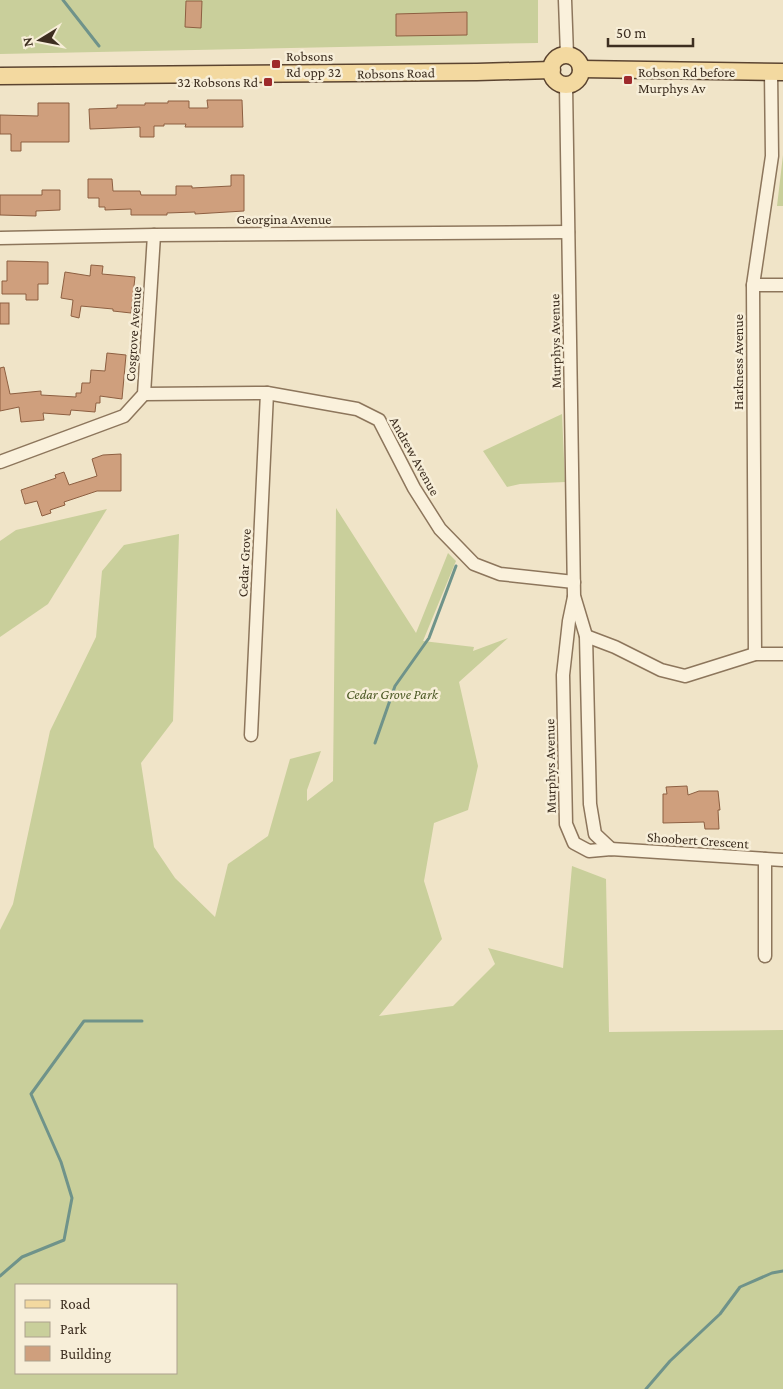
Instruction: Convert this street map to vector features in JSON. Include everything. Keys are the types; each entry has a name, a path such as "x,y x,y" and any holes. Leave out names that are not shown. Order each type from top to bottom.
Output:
{"main road":[{"path":"567,56 577,60 581,69 579,78 566,85 553,78 552,70 556,59 567,56"},
{"path":"581,69 777,72"},
{"name":"Robsons Road","path":"0,76 552,70"}],"street":[{"path":"565,0 567,56"},
{"name":"Harkness Avenue","path":"755,654 753,285 772,156 777,72"},
{"name":"Murphys Avenue","path":"566,85 574,582 574,596 569,620 563,675 566,824 574,843 589,851 611,849"},
{"name":"Georgina Avenue","path":"0,238 568,232"},
{"name":"Cosgrove Avenue","path":"0,462 124,416 144,394 154,235"},
{"path":"753,285 783,285"},
{"name":"Andrew Avenue","path":"144,394 267,393 357,409 379,420 414,488 440,529 474,564 500,574 574,582"},
{"name":"Cedar Grove","path":"252,735 267,393"},
{"name":"Murphys Avenue","path":"574,596 586,636 590,804 595,834 611,849"},
{"path":"586,636 615,647 661,670 685,676 755,654 783,654"},
{"name":"Shoobert Crescent","path":"611,849 783,860"},
{"path":"765,859 765,956"}],"green space":[{"path":"0,0 538,0 538,43 0,54"},
{"path":"783,155 783,206 777,206"},
{"path":"562,414 565,482 520,484 507,487 483,451"},
{"name":"Cedar Grove Park","path":"336,508 416,633 448,553 456,561 423,641 474,647 473,651 508,638 459,682 478,766 468,810 434,823 424,881 442,939 379,1016 453,1006 495,964 488,948 563,968 572,866 606,879 609,1032 783,1030 783,1389 0,1389 0,930 13,904 50,731 96,637 102,571 124,545 179,534 173,721 141,763 154,847 175,878 215,917 228,864 268,836 290,759 321,751 307,790 307,801 333,781"},
{"path":"107,509 48,604 0,637 0,541 16,530"}],"building":[{"path":"186,1 202,1 201,28 185,27"},
{"path":"467,12 467,35 396,36 396,14"},
{"path":"207,100 242,100 243,127 185,127 186,124 164,124 164,126 154,126 154,137 140,137 140,127 90,129 89,109 117,108 117,105 168,103 168,101 189,101 189,108 208,108"},
{"path":"38,103 69,103 69,142 21,142 21,151 11,151 11,134 0,134 0,115 38,116"},
{"path":"231,175 244,175 244,211 131,215 131,209 105,210 105,207 99,207 99,198 88,198 88,179 112,179 113,191 140,191 141,195 176,195 176,186 192,186 192,188 231,186"},
{"path":"42,190 60,190 60,210 36,211 36,216 0,215 0,195 42,195"},
{"path":"7,261 48,262 48,284 38,284 38,300 26,300 26,294 2,294 2,281 7,281"},
{"path":"91,265 103,266 102,274 135,277 131,313 81,306 79,318 71,316 73,300 61,298 65,272 90,276"},
{"path":"0,303 9,303 9,324 0,324"},
{"path":"107,353 126,355 122,399 100,396 100,403 96,403 95,412 71,410 70,415 43,413 44,420 21,422 19,407 0,411 0,368 4,367 10,394 41,391 41,395 76,397 76,393 81,393 82,383 90,383 91,370 105,371"},
{"path":"121,454 121,491 97,491 64,502 65,505 50,510 51,513 42,516 37,501 25,504 21,490 56,478 55,475 64,472 69,485 97,476 92,459 103,455"},
{"path":"687,786 688,795 699,791 718,791 719,829 705,829 704,822 663,823 663,794 667,794 666,787"}],"waterway":[{"path":"63,0 99,46"},
{"path":"375,743 395,686 429,638 456,566"},
{"path":"0,1276 22,1257 64,1240 72,1198 61,1162 31,1094 84,1021 142,1021"},
{"path":"646,1389 670,1361 720,1314 740,1287 772,1273 783,1271"}],"place":[{"name":"Robsons Rd opp 32","path":"276,64"},
{"name":"Robson Rd before Murphys Av","path":"628,80"},
{"name":"32 Robsons Rd","path":"268,82"}]}
